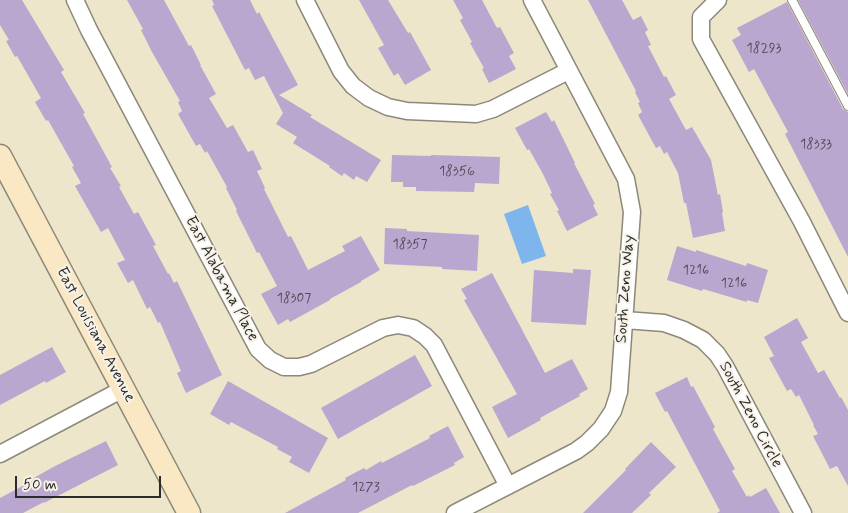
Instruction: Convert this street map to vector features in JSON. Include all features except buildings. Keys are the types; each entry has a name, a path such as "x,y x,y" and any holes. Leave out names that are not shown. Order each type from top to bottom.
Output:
{"street":[{"name":"East Alabama Place","path":"75,0 258,349 270,360 284,366 299,367 311,364 383,328 398,325 413,328 434,345 508,486"},
{"path":"305,0 341,71 353,86 369,98 388,107 407,111 476,114 493,109 568,71"},
{"name":"South Zeno Way","path":"455,513 588,443 601,429 612,411 619,392 632,212 626,179 532,0"},
{"path":"718,0 701,17 701,39 802,222 848,313"},
{"name":"East Louisiana Avenue","path":"1,162 189,513"},
{"name":"South Zeno Circle","path":"624,320 664,323 684,330 703,340 717,354 803,513"},
{"path":"0,454 123,389"}],"lane":[{"path":"792,0 848,106"}],"water":[{"path":"528,205 546,256 522,264 504,214"}]}
